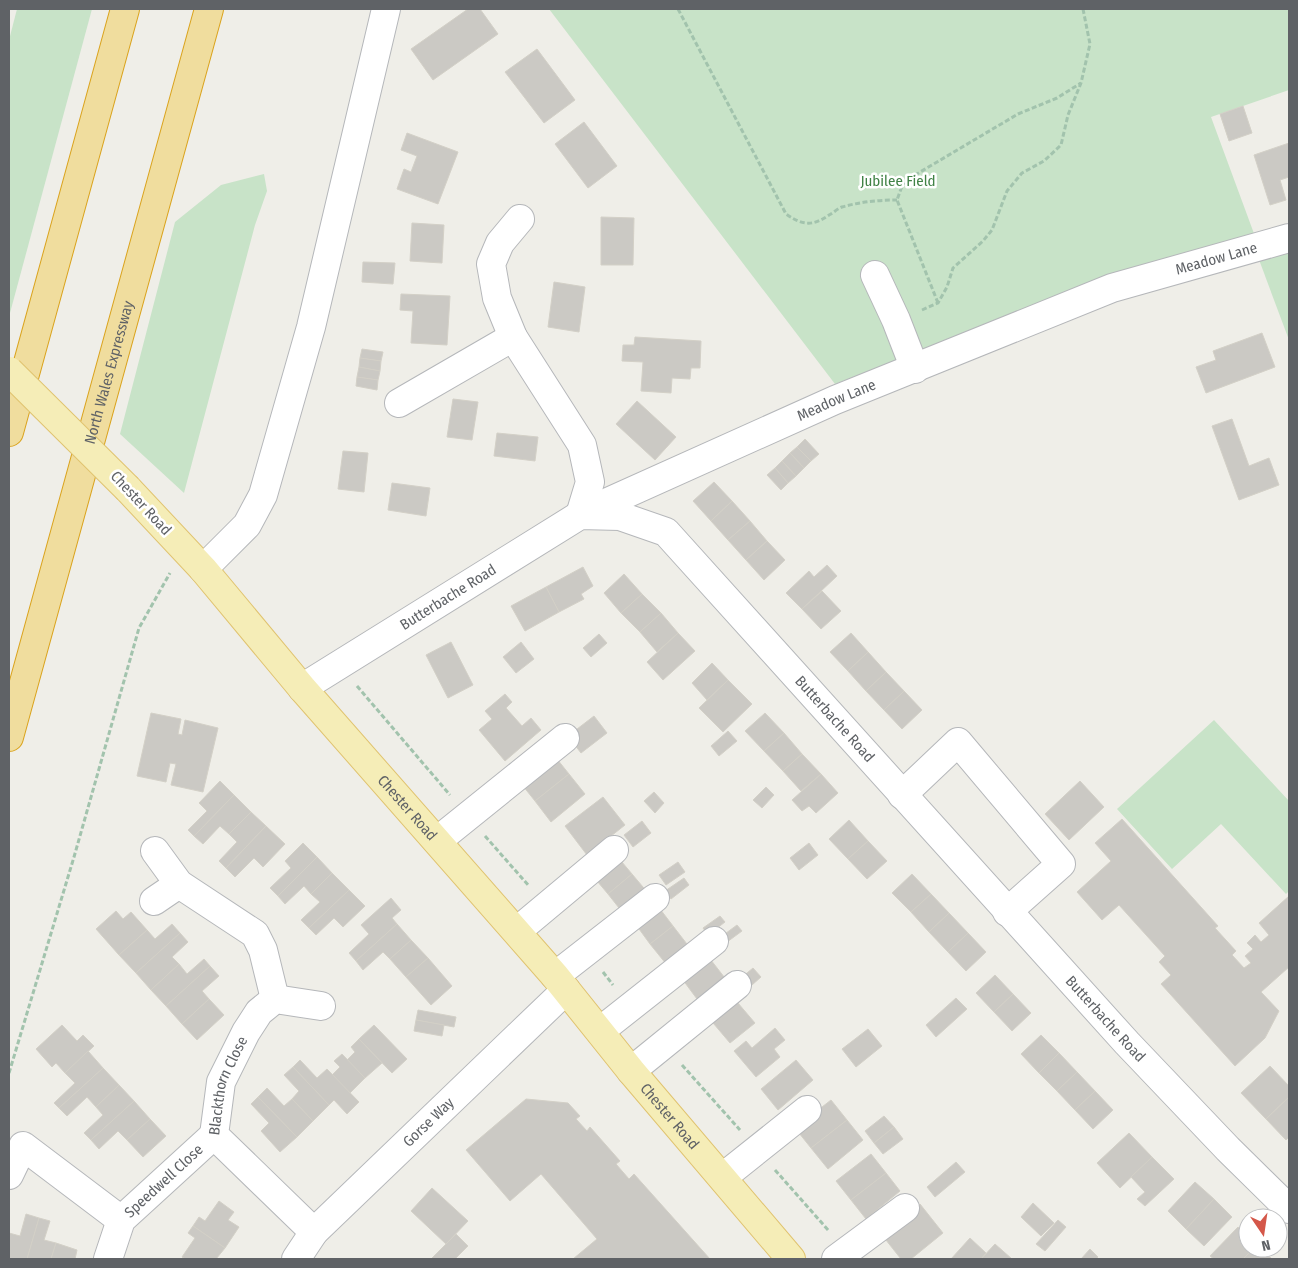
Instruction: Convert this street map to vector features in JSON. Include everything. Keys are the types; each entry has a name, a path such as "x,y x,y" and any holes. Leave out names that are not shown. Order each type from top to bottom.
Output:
{"highway":[{"path":"9,432 126,9"},
{"name":"North Wales Expressway","path":"9,738 209,9"}],"main road":[{"name":"Chester Road","path":"9,371 128,489 202,569 302,688 517,931 631,1071 791,1259"}],"street":[{"path":"202,569 247,525 263,495 311,327 386,9"},
{"path":"520,219 500,243 491,264 497,298 513,337 582,445 590,482 580,515"},
{"name":"Meadow Lane","path":"580,515 835,400 1112,288 1289,238"},
{"path":"875,275 896,320 915,369"},
{"path":"399,403 513,337"},
{"name":"Butterbache Road","path":"302,688 580,515 620,516 666,532 1127,1043 1228,1149 1289,1209"},
{"path":"437,841 565,738"},
{"path":"902,795 958,742 1061,864 1007,912"},
{"path":"517,931 614,850"},
{"path":"156,851 179,884 256,934 263,950 275,1000 321,1006"},
{"path":"154,900 179,884"},
{"name":"Gorse Way","path":"296,1259 314,1232 560,983 654,898"},
{"path":"600,1031 714,941"},
{"path":"631,1071 736,985"},
{"name":"Blackthorn Close","path":"275,1000 260,1012 246,1032 221,1082 214,1135 314,1232"},
{"path":"722,1177 807,1110"},
{"path":"9,1175 22,1135 121,1220"},
{"name":"Speedwell Close","path":"108,1259 121,1220 214,1135"},
{"path":"836,1259 905,1208"}],"path":[{"path":"678,9 786,214 798,222 808,224 823,220 840,208 873,200 897,200"},
{"path":"896,320 938,303 947,287 953,268 983,241 992,230 1008,191 1022,172 1044,161 1061,145 1068,115 1081,83 1090,44 1083,9"},
{"path":"938,303 897,200 902,186 910,178 1018,114 1057,98 1081,83"},
{"path":"9,1073 71,867 139,628 184,549"}],"green space":[{"path":"17,9 92,9 10,313 9,40"},
{"name":"Jubilee Field","path":"549,9 1289,9 1289,90 1211,117 1256,239 918,358 874,369 835,384"},
{"path":"264,174 267,191 255,225 184,493 120,434 175,222 221,185"},
{"path":"1289,248 1289,340 1258,257"},
{"path":"1214,720 1289,801 1289,891 1286,894 1221,824 1172,869 1117,809"}],"building":[{"path":"468,9 480,9 498,34 433,80 411,49"},
{"path":"537,49 575,100 544,123 505,72"},
{"path":"1243,106 1252,133 1229,141 1220,114"},
{"path":"584,122 617,166 588,188 555,144"},
{"path":"407,133 458,152 438,204 397,189 404,169 411,172 417,156 401,150"},
{"path":"1289,143 1289,177 1280,180 1286,200 1270,205 1254,155"},
{"path":"601,217 634,218 633,265 601,265"},
{"path":"412,223 444,225 442,263 410,261"},
{"path":"363,262 395,263 393,284 362,282"},
{"path":"554,282 585,287 579,332 548,327"},
{"path":"401,294 450,296 447,345 411,343 413,311 400,310"},
{"path":"1262,333 1275,367 1206,393 1196,367 1216,360 1213,351"},
{"path":"635,337 701,341 700,368 691,368 690,379 672,378 671,393 641,391 643,362 622,361 623,345 634,345"},
{"path":"362,349 383,352 381,361 360,358"},
{"path":"360,358 381,361 380,371 359,367"},
{"path":"359,367 380,371 378,380 357,377"},
{"path":"357,377 378,380 377,390 356,386"},
{"path":"453,399 478,402 472,440 447,437"},
{"path":"637,401 676,437 655,460 616,424"},
{"path":"1232,419 1249,466 1269,458 1279,485 1239,500 1212,426"},
{"path":"497,433 538,437 535,461 494,456"},
{"path":"805,439 819,454 811,461 797,447"},
{"path":"797,447 811,461 804,468 790,453"},
{"path":"343,451 368,453 364,492 338,489"},
{"path":"790,453 804,468 796,476 782,461"},
{"path":"782,461 796,476 788,483 775,468"},
{"path":"775,468 788,483 781,490 767,475"},
{"path":"714,482 732,501 711,521 693,501"},
{"path":"392,483 430,488 426,516 388,510"},
{"path":"732,501 750,521 728,540 711,521"},
{"path":"750,521 767,541 746,560 728,540"},
{"path":"767,541 785,560 764,580 746,560"},
{"path":"827,565 837,576 802,609 786,593 809,571 814,577"},
{"path":"583,567 593,586 581,594 584,599 559,612 546,587"},
{"path":"624,574 642,594 621,613 604,593"},
{"path":"546,587 559,612 525,631 511,606"},
{"path":"822,591 841,611 821,629 802,609"},
{"path":"642,594 661,613 640,632 621,613"},
{"path":"661,613 678,633 657,652 640,632"},
{"path":"678,633 695,651 663,680 647,662"},
{"path":"851,633 868,652 848,671 830,652"},
{"path":"599,634 607,643 591,657 583,648"},
{"path":"451,642 473,685 448,698 426,655"},
{"path":"521,642 534,659 516,673 503,657"},
{"path":"868,652 886,672 866,691 848,671"},
{"path":"712,663 728,680 707,700 692,683"},
{"path":"886,672 904,691 884,710 866,691"},
{"path":"728,680 752,704 723,732 699,708"},
{"path":"904,691 922,710 902,729 884,710"},
{"path":"505,694 512,702 506,708 522,726 531,718 541,730 505,761 479,730 492,719 485,711"},
{"path":"151,713 181,719 178,734 182,735 185,720 218,728 203,792 171,785 176,764 170,763 166,782 137,776"},
{"path":"765,713 784,733 764,751 745,731"},
{"path":"594,716 607,733 581,753 568,736"},
{"path":"728,731 737,741 719,756 711,746"},
{"path":"784,733 802,754 783,771 764,751"},
{"path":"553,754 569,774 535,801 519,781"},
{"path":"802,754 821,774 801,791 783,771"},
{"path":"569,774 585,794 551,822 535,801"},
{"path":"821,774 838,793 816,813 809,806 802,811 792,800"},
{"path":"220,781 234,795 194,836 188,830 207,811 199,803"},
{"path":"1080,781 1104,807 1069,840 1045,814"},
{"path":"766,787 774,795 762,808 753,800"},
{"path":"654,792 664,803 655,813 644,801"},
{"path":"234,795 251,812 229,834 220,826 203,844 194,836"},
{"path":"603,797 625,825 587,855 565,826"},
{"path":"251,812 266,826 226,868 219,861 237,842 229,834"},
{"path":"1122,819 1218,926 1215,928 1236,951 1232,955 1244,968 1251,963 1245,956 1253,949 1247,943 1255,935 1261,942 1269,935 1259,923 1289,896 1289,967 1261,992 1279,1011 1265,1038 1235,1066 1161,984 1171,975 1159,962 1165,956 1119,905 1102,920 1077,892 1111,861 1095,843"},
{"path":"849,820 868,841 848,859 829,839"},
{"path":"642,821 651,833 633,847 624,835"},
{"path":"266,826 285,844 263,867 254,858 235,877 226,868"},
{"path":"868,841 887,861 867,879 848,859"},
{"path":"303,843 317,857 278,896 270,888 291,868 285,861"},
{"path":"809,843 818,855 799,870 790,858"},
{"path":"616,855 632,874 608,894 592,875"},
{"path":"317,857 332,873 311,894 304,886 285,904 278,896"},
{"path":"678,862 685,872 666,885 659,875"},
{"path":"332,873 349,890 309,928 301,920 320,902 311,894"},
{"path":"632,874 648,893 623,913 608,894"},
{"path":"912,874 931,894 911,912 892,893"},
{"path":"684,878 689,885 671,899 665,891"},
{"path":"349,890 365,906 343,927 334,918 316,935 309,928"},
{"path":"931,894 949,913 929,932 911,912"},
{"path":"391,898 401,910 392,918 397,924 356,961 349,953 369,934 361,925"},
{"path":"657,905 673,926 650,944 634,922"},
{"path":"116,911 123,919 131,912 147,930 119,955 96,929"},
{"path":"949,913 968,933 948,952 929,932"},
{"path":"720,916 725,922 708,935 703,928"},
{"path":"172,924 180,933 136,973 119,955 147,930 155,939"},
{"path":"397,924 411,940 390,959 383,952 363,970 356,961"},
{"path":"737,925 742,931 723,945 718,939"},
{"path":"673,926 690,948 667,965 650,944"},
{"path":"180,933 188,942 172,957 179,964 151,990 136,973"},
{"path":"968,933 986,952 966,971 948,952"},
{"path":"411,940 428,958 406,977 390,959"},
{"path":"707,955 728,982 700,1003 680,976"},
{"path":"428,958 452,986 431,1005 406,977"},
{"path":"204,959 210,966 166,1006 151,990 179,964 187,974"},
{"path":"210,966 219,976 202,991 209,999 182,1024 166,1006"},
{"path":"753,968 761,977 743,993 735,983"},
{"path":"995,975 1013,994 994,1012 976,993"},
{"path":"1013,994 1031,1013 1012,1031 994,1012"},
{"path":"732,996 755,1023 730,1043 708,1017"},
{"path":"956,998 967,1009 936,1037 926,1025"},
{"path":"209,999 224,1015 197,1040 182,1024"},
{"path":"418,1010 456,1017 454,1027 416,1020"},
{"path":"416,1020 444,1025 442,1036 414,1031"},
{"path":"62,1025 77,1041 83,1035 94,1046 65,1073 56,1063 52,1067 36,1049"},
{"path":"374,1025 407,1059 392,1073 359,1039"},
{"path":"775,1028 785,1040 774,1049 780,1057 756,1077 734,1051 746,1041 752,1048"},
{"path":"868,1029 882,1046 856,1067 842,1049"},
{"path":"1041,1035 1059,1053 1039,1073 1021,1054"},
{"path":"359,1039 382,1063 365,1078 347,1060 355,1052 351,1047"},
{"path":"88,1051 103,1068 59,1108 54,1103 75,1083 65,1073"},
{"path":"1059,1053 1077,1072 1057,1091 1039,1073"},
{"path":"342,1054 365,1078 350,1093 332,1075 340,1067 334,1061"},
{"path":"300,1060 317,1078 327,1069 359,1102 347,1114 334,1100 329,1105 293,1067"},
{"path":"796,1060 813,1080 778,1110 761,1089"},
{"path":"1270,1066 1289,1086 1289,1097 1266,1119 1241,1093"},
{"path":"293,1067 329,1105 313,1121 292,1099 299,1091 284,1075"},
{"path":"103,1068 119,1085 96,1107 87,1097 67,1116 59,1108"},
{"path":"1077,1072 1095,1091 1075,1110 1057,1091"},
{"path":"119,1085 134,1101 91,1140 84,1133 103,1115 96,1107"},
{"path":"267,1088 284,1106 292,1099 313,1121 297,1137 258,1097"},
{"path":"1095,1091 1113,1110 1093,1129 1075,1110"},
{"path":"258,1097 297,1137 280,1152 261,1131 269,1123 251,1104"},
{"path":"1289,1097 1289,1137 1286,1140 1266,1119"},
{"path":"526,1099 568,1103 580,1116 576,1119 587,1131 590,1127 620,1161 616,1164 629,1179 634,1174 710,1259 573,1259 597,1239 541,1174 510,1201 466,1150"},
{"path":"831,1100 847,1120 811,1148 795,1128"},
{"path":"134,1101 150,1119 127,1140 118,1131 99,1149 91,1140"},
{"path":"884,1116 894,1127 874,1143 865,1131"},
{"path":"150,1119 166,1136 143,1157 127,1140"},
{"path":"847,1120 863,1140 828,1169 811,1148"},
{"path":"894,1127 903,1139 883,1154 874,1143"},
{"path":"1129,1133 1152,1157 1120,1188 1097,1163"},
{"path":"871,1154 886,1173 851,1200 836,1181"},
{"path":"1152,1157 1174,1179 1145,1206 1137,1199 1145,1192 1131,1177"},
{"path":"956,1162 965,1172 935,1197 927,1187"},
{"path":"886,1173 900,1191 866,1219 851,1200"},
{"path":"1195,1182 1214,1199 1186,1229 1168,1211"},
{"path":"432,1188 468,1221 446,1244 411,1211"},
{"path":"1214,1199 1232,1217 1204,1246 1186,1229"},
{"path":"219,1201 234,1212 228,1220 239,1227 225,1248 193,1226 199,1217 205,1221"},
{"path":"1033,1203 1054,1223 1041,1236 1021,1217"},
{"path":"920,1204 943,1233 911,1259 901,1259 882,1235"},
{"path":"26,1214 39,1218 27,1259 9,1259 9,1233 20,1236"},
{"path":"39,1218 50,1221 44,1240 56,1243 51,1259 27,1259"},
{"path":"1058,1220 1066,1227 1045,1251 1036,1244"},
{"path":"193,1226 225,1248 216,1259 185,1259 182,1257 195,1238 188,1233"},
{"path":"1238,1227 1238,1258 1244,1258 1214,1259 1210,1256"},
{"path":"456,1234 468,1246 455,1259 431,1259"},
{"path":"970,1238 986,1253 981,1259 951,1259"},
{"path":"56,1243 77,1250 75,1259 51,1259"},
{"path":"995,1244 1012,1259 981,1259"},
{"path":"1090,1249 1098,1257 1096,1259 1081,1259"},
{"path":"1271,1258 1272,1259 1243,1259"}]}
